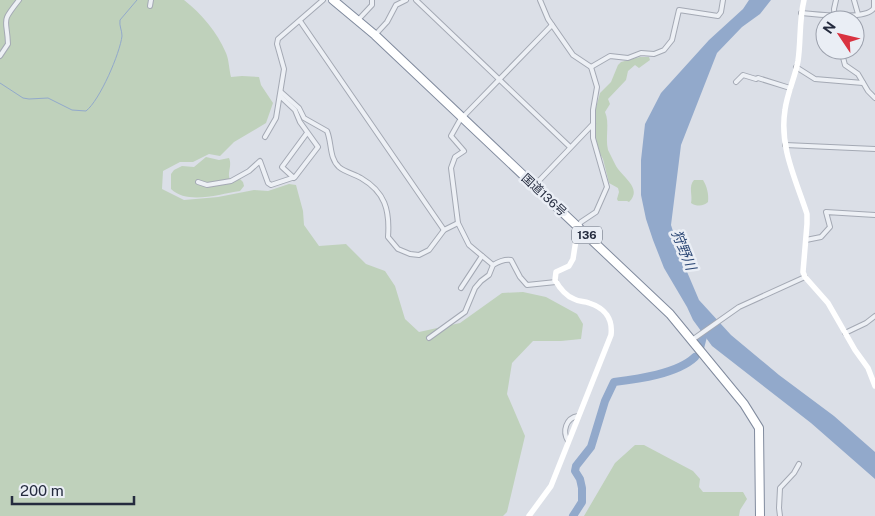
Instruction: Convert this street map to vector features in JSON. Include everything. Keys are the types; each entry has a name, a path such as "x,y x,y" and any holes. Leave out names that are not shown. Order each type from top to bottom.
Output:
{"highway":[{"name":"国道136号","path":"333,0 358,20 578,226 694,339 744,404 759,428 760,516"}],"main road":[{"path":"804,0 796,67 784,115 786,154 807,214 803,272 805,277 828,302 855,350 872,367 875,386"},
{"path":"529,516 551,486 611,335 611,323 602,310 589,303 573,299 564,292 554,278 556,272 568,266 573,259 578,226"}],"street":[{"path":"0,56 8,44 6,16 19,0"},
{"path":"150,6 151,0"},
{"path":"265,137 276,118 284,67 278,50 278,39 323,0"},
{"path":"358,20 372,5 372,0"},
{"path":"375,36 387,22 396,5 406,0"},
{"path":"416,0 570,147"},
{"path":"540,0 547,18 573,54 590,67 597,87 593,124 594,147 600,159 607,187 596,212 578,226"},
{"path":"590,67 610,56 628,58 641,53 654,54 664,50 672,40 679,10 718,16 723,0"},
{"path":"865,13 872,12 874,0"},
{"path":"801,13 815,15"},
{"path":"300,21 444,230"},
{"path":"493,265 466,242 458,223 451,168 455,157 464,151 452,136 459,121 552,25"},
{"path":"843,60 844,63 858,74 870,95 875,98"},
{"path":"796,67 813,79 863,83"},
{"path":"736,82 743,75 790,88"},
{"path":"198,182 207,185 231,181 249,172 260,161 270,185 274,186 294,178 318,149 300,122 295,110 280,94"},
{"path":"280,94 300,108 304,118 327,131 332,154 339,167 369,183 381,195 386,205 389,222 388,237 398,250 414,255 426,252 444,230 458,223"},
{"path":"534,186 593,124"},
{"path":"294,178 282,167 307,133"},
{"path":"785,145 875,149"},
{"path":"806,240 821,237 830,227 826,212 875,215"},
{"path":"461,288 482,256"},
{"path":"429,338 465,312 475,288 489,275 493,265 507,259 511,260 520,277 527,285 556,282"},
{"path":"694,339 732,311 805,277"},
{"path":"465,281 475,288"},
{"path":"845,333 866,323 875,316"},
{"path":"780,516 780,488 794,473 799,464"}],"green space":[{"path":"0,0 184,0 203,17 214,31 227,56 231,77 259,77 261,85 273,103 266,123 234,142 220,156 209,154 193,162 180,162 163,171 162,189 184,200 218,197 254,190 268,191 289,184 296,185 303,211 304,225 319,246 346,244 366,264 385,271 395,286 405,319 419,332 460,323 502,293 523,292 546,297 577,314 583,324 581,339 533,341 512,363 507,394 525,436 507,512 503,516 0,516"},
{"path":"640,57 649,57 650,60 639,68 635,65 628,71 626,80 608,99 610,104 605,112 608,150 618,169 630,182 634,192 629,202 618,201 618,188 609,183 603,159 597,148 595,111 600,93 611,82 618,65 621,62"},
{"path":"206,157 219,160 229,158 229,177 232,182 240,179 243,182 244,186 240,191 195,197 178,194 171,189 171,174 174,170 182,166 194,167"},
{"path":"694,180 703,180 706,185 708,202 700,206 691,203 691,185"},
{"path":"635,445 644,445 693,471 700,479 699,487 703,492 743,492 747,499 740,510 739,516 584,516 615,463"}],"water":[{"path":"749,0 771,0 760,14 742,27 717,53 681,145 671,225 682,260 699,300 731,335 779,375 834,416 875,452 875,479 811,423 712,346 693,320 664,268 646,219 641,195 641,160 645,124 661,93 709,40 743,9"}],"waterway":[{"path":"0,83 23,98 48,98 72,110 86,111 103,87 113,64 122,36 120,20 137,0"},
{"path":"700,348 706,325"},
{"path":"573,516 582,502 582,488 580,479 575,471 576,466 591,447 605,401 614,382 668,372 695,357"}],"water label":[{"name":"狩野川","path":"684,250"}]}
